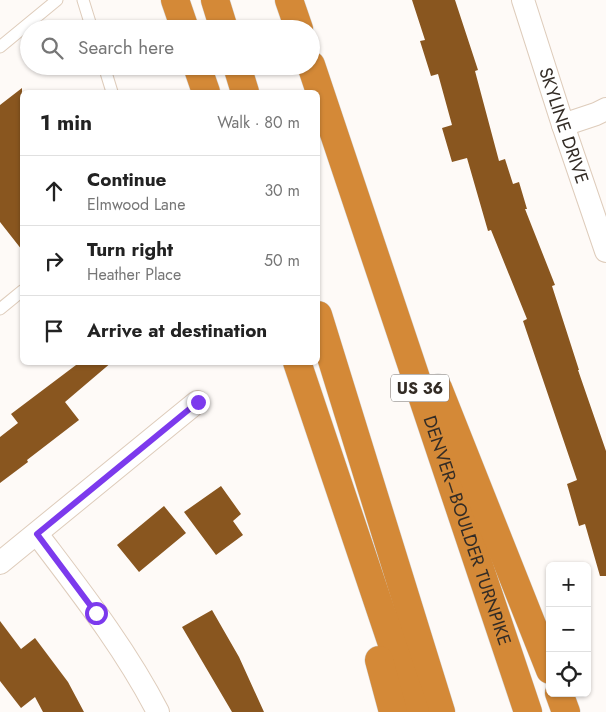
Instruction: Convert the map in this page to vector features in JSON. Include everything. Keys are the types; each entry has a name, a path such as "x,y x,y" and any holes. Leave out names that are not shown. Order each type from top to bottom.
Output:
{"highway":[{"path":"175,0 182,20"},
{"path":"215,0 221,20"},
{"path":"289,0 296,20"},
{"path":"200,75 205,90"},
{"path":"240,75 244,90"},
{"name":"DENVER–BOULDER TURNPIKE","path":"314,75 319,90"},
{"path":"316,75 546,660"},
{"name":"DENVER–BOULDER TURNPIKE","path":"320,92 528,712"},
{"path":"320,321 441,712"},
{"path":"297,365 394,712"},
{"path":"297,365 415,712"},
{"path":"560,697 566,712"}],"street":[{"name":"SKYLINE DRIVE","path":"523,0 606,251"},
{"path":"563,125 606,109"},
{"path":"0,563 198,402"},
{"path":"37,534 108,629 158,712"}],"lane":[{"path":"33,20 57,0"},
{"path":"83,0 89,20"},
{"path":"0,47 20,31"},
{"path":"107,75 111,90"},
{"path":"0,309 20,293"}],"building":[{"path":"412,0 455,0 478,70 475,71 499,161 505,159 513,184 519,182 527,209 525,209 555,285 552,286 606,451 606,576 600,576 585,524 579,526 567,484 577,480 523,321 527,319 491,230 488,231 467,158 452,162 442,128 452,125 438,74 431,76 420,41 425,40"},
{"path":"22,88 20,90 20,247 0,222 0,105"},
{"path":"76,365 108,365 65,402 79,420 0,483 0,437 18,423 11,414"},
{"path":"221,486 241,514 233,521 243,535 216,555 184,512"},
{"path":"164,506 186,533 139,572 117,545"},
{"path":"212,610 239,657 264,712 232,712 182,627"},
{"path":"0,621 21,649 35,638 68,682 84,712 43,712 35,697 21,708 0,681"}],"route":[{"path":"96,613 37,534 198,402"}]}
